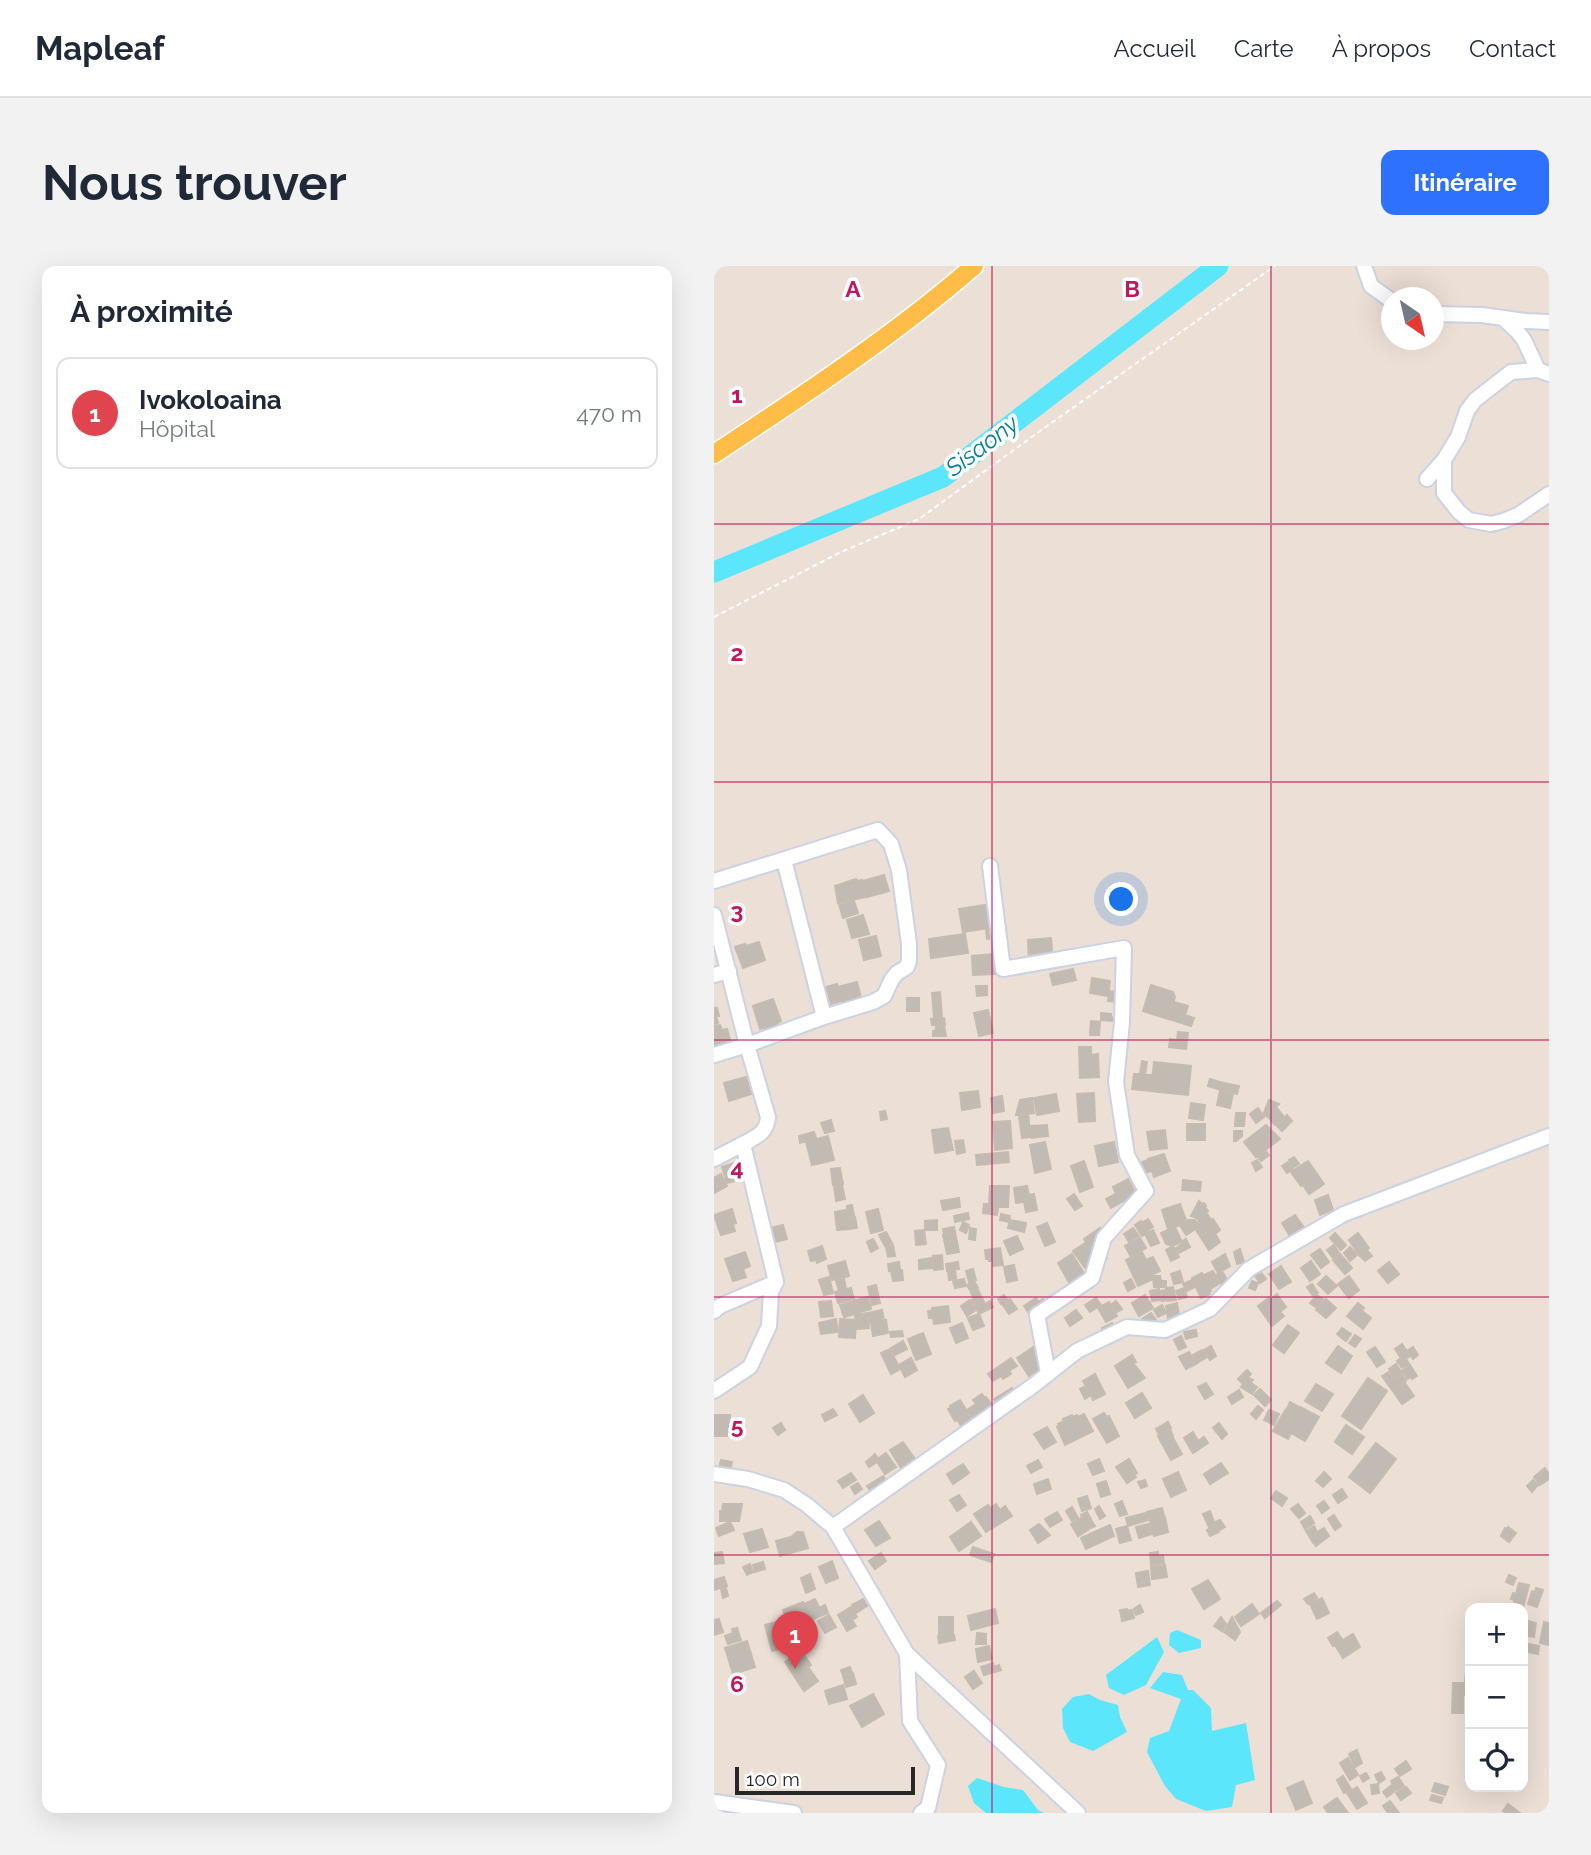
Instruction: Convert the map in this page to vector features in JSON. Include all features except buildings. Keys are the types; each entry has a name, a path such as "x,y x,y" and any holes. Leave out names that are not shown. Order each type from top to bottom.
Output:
{"main road":[{"path":"714,454 934,301 974,266"}],"street":[{"path":"1364,266 1371,286 1381,294"},
{"path":"1444,314 1549,322"},
{"path":"1502,318 1517,331 1544,372"},
{"path":"1427,479 1444,460 1458,437 1467,411 1475,400 1511,372 1544,372"},
{"path":"1444,460 1444,493 1469,520 1491,524 1518,515 1549,494"},
{"path":"714,881 878,830 891,844 898,870 909,944 909,961 892,979 884,996 714,1055"},
{"path":"784,860 824,1017"},
{"path":"990,866 1003,969 1124,948 1122,1022 1116,1082 1126,1155 1146,1191 1104,1238 1092,1278 1037,1315 1048,1373"},
{"path":"714,915 721,973 747,1045 768,1117 768,1126 759,1136 714,1159"},
{"path":"833,1527 1077,1351 1127,1327 1166,1330 1210,1309 1249,1269 1344,1214 1549,1136"},
{"path":"714,1391 750,1367 769,1326 771,1292 776,1282 743,1144"},
{"path":"714,1311 776,1282"},
{"path":"714,1474 748,1479 784,1490 833,1527 907,1654 1078,1813"},
{"path":"907,1654 911,1721 938,1765 928,1808 921,1813"},
{"path":"714,1802 755,1811 794,1813"}],"path":[{"path":"714,617 841,552 919,519 1275,266"}],"water":[{"path":"1177,1630 1201,1640 1201,1648 1179,1653 1169,1645 1170,1633"},
{"path":"1157,1637 1164,1652 1146,1685 1124,1695 1109,1688 1106,1675"},
{"path":"1163,1672 1182,1675 1188,1690 1193,1690 1211,1708 1212,1731 1246,1723 1255,1780 1236,1785 1232,1807 1206,1811 1176,1799 1165,1786 1147,1752 1150,1738 1169,1731 1181,1699 1150,1688"},
{"path":"1089,1694 1118,1705 1127,1732 1093,1751 1070,1742 1063,1728 1062,1709 1073,1697"},
{"path":"977,1778 1023,1790 1038,1810 1044,1813 986,1813 974,1803 968,1786"}],"waterway":[{"name":"Sisaony","path":"714,572 943,477 1218,266"}],"place":[{"name":"Ivokoloaina","path":"795,1669"}]}
